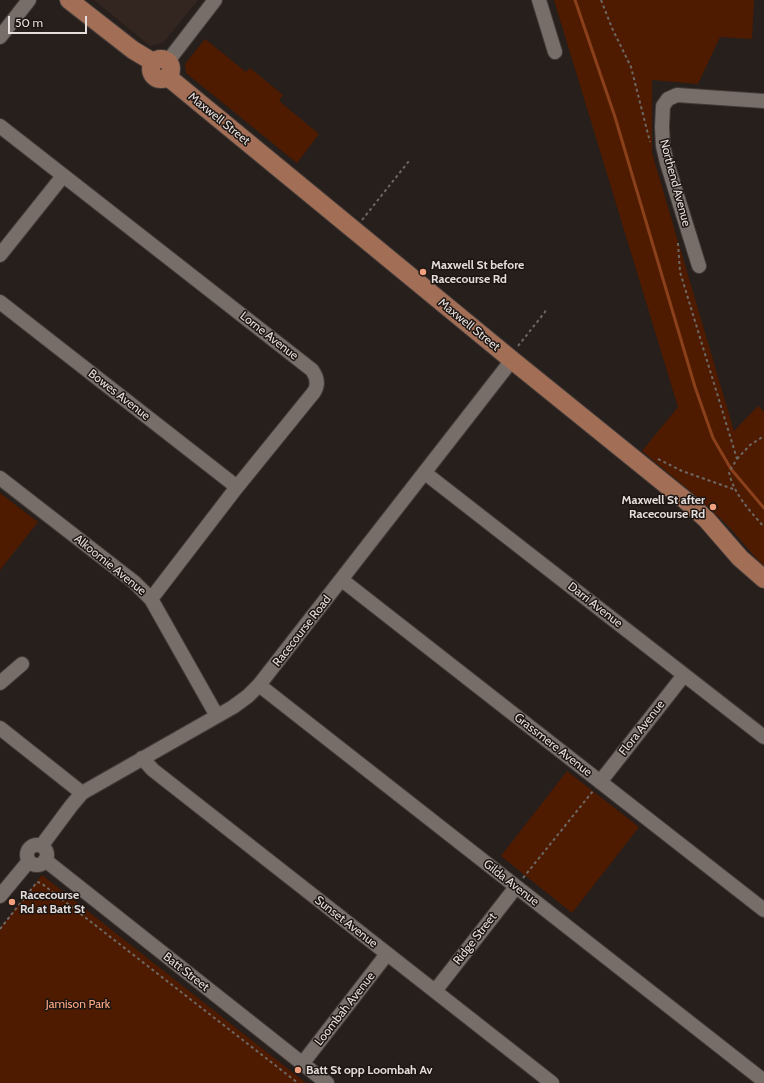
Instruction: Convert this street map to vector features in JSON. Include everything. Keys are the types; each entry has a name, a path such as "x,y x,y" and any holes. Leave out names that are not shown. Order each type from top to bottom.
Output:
{"main road":[{"name":"Maxwell Street","path":"69,0 133,50 163,67 515,353 647,469 699,512 740,558 764,579"}],"street":[{"path":"0,37 29,0"},
{"path":"163,67 215,0"},
{"path":"539,0 555,52"},
{"name":"Northend Avenue","path":"699,266 667,163 663,146 662,110 667,100 677,95 764,102"},
{"name":"Lorne Avenue","path":"0,126 314,373 317,384 314,392 151,599"},
{"path":"0,255 63,176"},
{"name":"Bowes Avenue","path":"0,302 238,487"},
{"name":"Racecourse Road","path":"42,845 82,793 241,702 259,685 426,473 515,353"},
{"name":"Darri Avenue","path":"426,473 764,737"},
{"name":"Alkoomie Avenue","path":"0,478 134,582 151,599 217,716"},
{"name":"Grassmere Avenue","path":"342,580 764,910"},
{"path":"0,682 22,664"},
{"name":"Flora Avenue","path":"600,782 684,675"},
{"name":"Gilda Avenue","path":"259,685 764,1081"},
{"path":"0,728 82,793"},
{"name":"Sunset Avenue","path":"142,758 153,770 552,1083"},
{"path":"35,844 42,845 47,854 46,860 38,865 29,861 27,855 29,848 35,844"},
{"name":"Batt Street","path":"46,860 327,1083"},
{"path":"0,896 29,861"},
{"name":"Ridge Street","path":"435,991 516,887"},
{"name":"Loombah Avenue","path":"302,1064 387,954"}],"path":[{"path":"601,0 612,28 631,67 651,146"},
{"path":"362,220 409,161"},
{"path":"678,240 680,272 737,459"},
{"path":"515,353 545,312 546,308"},
{"path":"764,436 750,446 737,459 729,472 731,482 736,490 764,527"},
{"path":"647,469 656,458 682,471 736,490"},
{"path":"516,887 600,782"},
{"path":"0,929 37,882 41,883 298,1083"}],"shaded area":[{"path":"94,0 198,0 163,43 150,46"}],"green space":[{"path":"554,0 754,0 752,39 720,37 698,84 652,80 652,153 734,431 758,406 764,411 764,566 728,526 694,494 642,451 678,407"},
{"path":"205,39 246,72 250,68 283,95 279,101 319,134 297,163 186,73 185,64"},
{"path":"0,493 38,522 0,570"},
{"path":"567,771 639,827 572,913 501,856"},
{"name":"Jamison Park","path":"42,875 306,1083 0,1083 0,928"}],"waterway":[{"path":"575,0 615,117 695,387 713,438 731,469 764,508"}],"place":[{"name":"Maxwell St before Racecourse Rd","path":"423,272"},
{"name":"Maxwell St after Racecourse Rd","path":"713,507"},
{"name":"Racecourse Rd at Batt St","path":"12,902"},
{"name":"Batt St opp Loombah Av","path":"298,1070"}]}
